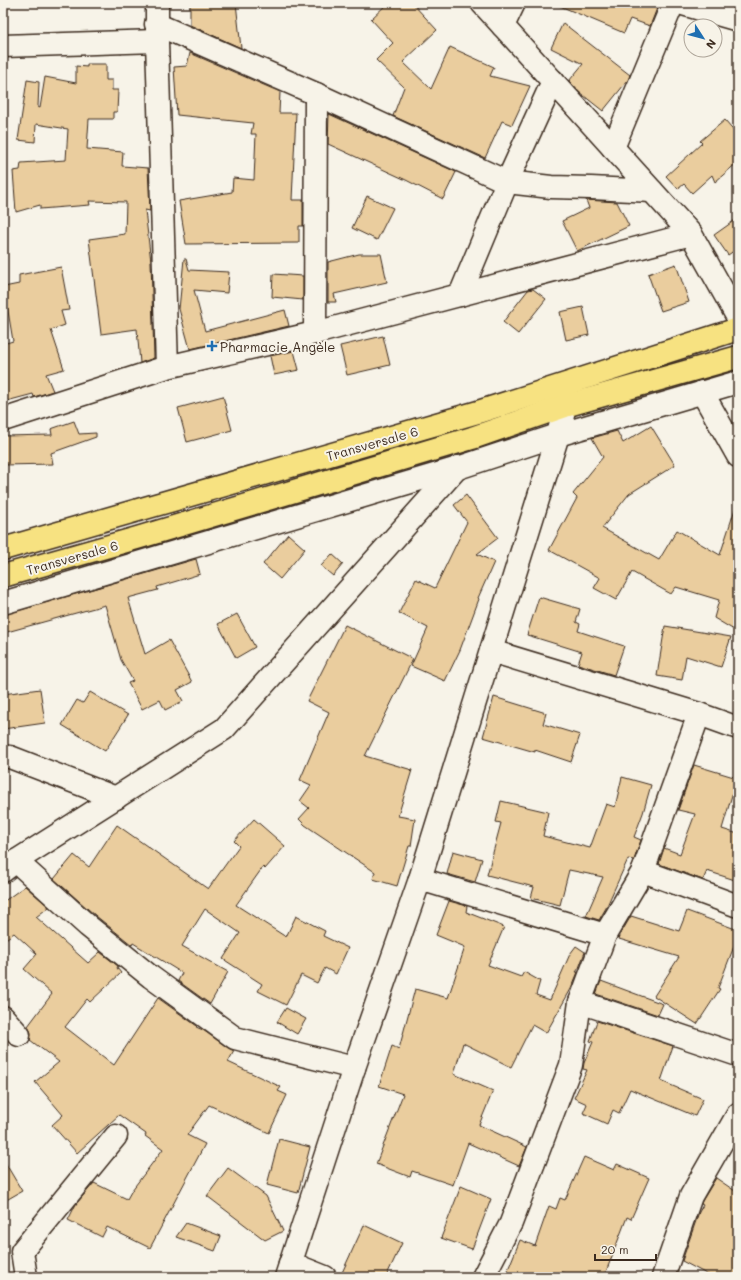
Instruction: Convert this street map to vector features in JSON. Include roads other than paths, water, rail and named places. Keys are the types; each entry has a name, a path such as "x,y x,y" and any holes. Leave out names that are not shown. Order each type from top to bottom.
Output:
{"main road":[{"name":"Transversale 6","path":"3,548 478,412 738,329"},
{"name":"Transversale 6","path":"3,576 137,538 472,438 565,406 738,357"}],"street":[{"path":"157,3 156,33 167,367"},
{"path":"482,3 691,234 738,318"},
{"path":"503,26 514,3"},
{"path":"613,148 673,3"},
{"path":"679,3 738,20"},
{"path":"3,46 156,33 316,94 507,182 551,187 652,191"},
{"path":"460,295 507,182 553,81"},
{"path":"315,333 316,94"},
{"path":"3,420 167,367 315,333 691,234"},
{"path":"3,602 458,468 558,435 738,382"},
{"path":"702,392 738,456"},
{"path":"325,1277 288,1270 354,1068 420,879 558,435 565,406"},
{"path":"354,1068 235,1038 151,976 9,866 224,730 458,468 472,438"},
{"path":"137,538 143,561"},
{"path":"491,651 699,714 738,728"},
{"path":"483,1277 511,1223 572,1065 580,1002 605,935 643,871 699,714"},
{"path":"3,756 10,757 116,798"},
{"path":"643,871 738,906"},
{"path":"420,879 605,935"},
{"path":"580,1002 738,1055"},
{"path":"3,1017 19,1035"},
{"path":"663,1277 691,1196 738,1114"},
{"path":"26,1277 22,1252 116,1136"}],"place":[{"name":"Pharmacie Angèle","path":"212,346"}]}
